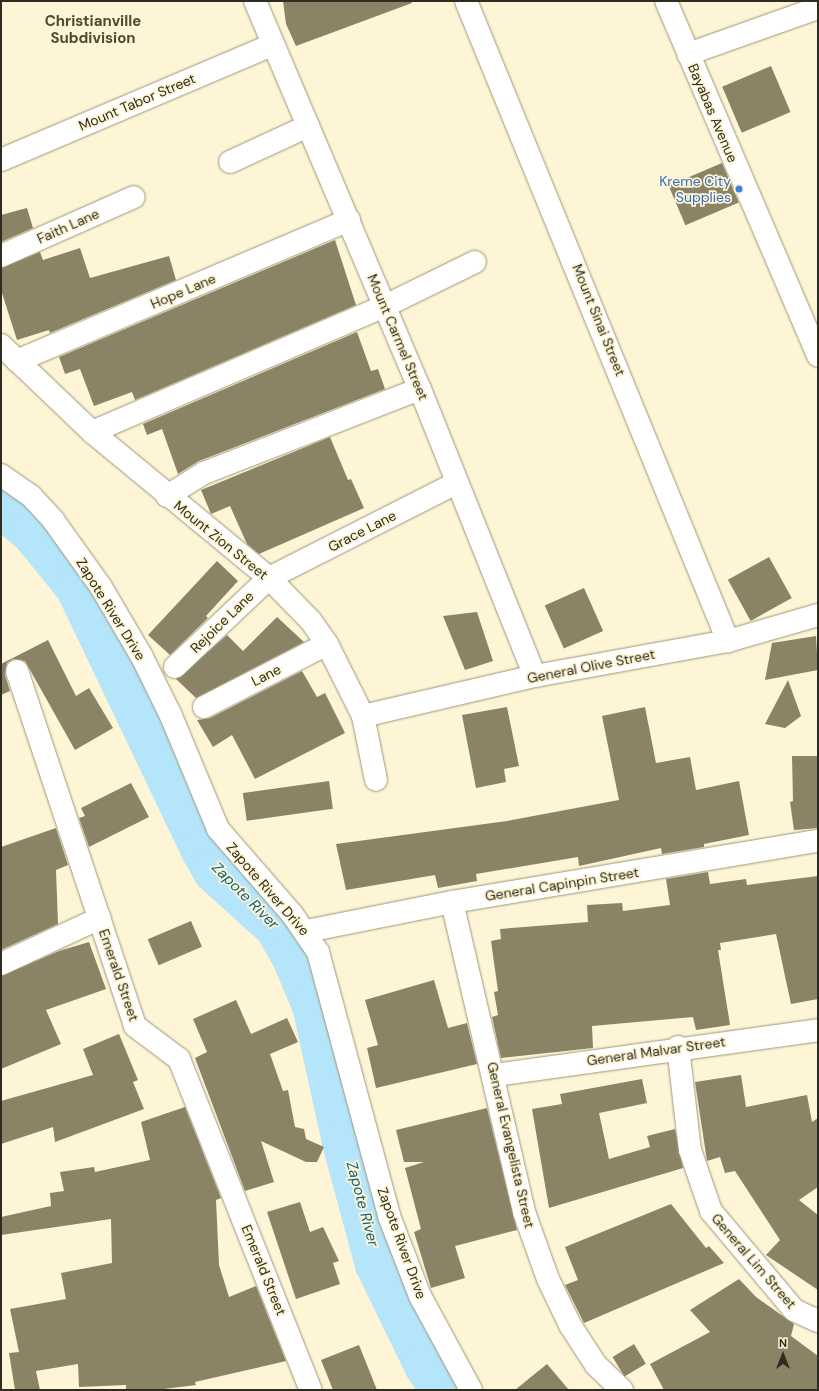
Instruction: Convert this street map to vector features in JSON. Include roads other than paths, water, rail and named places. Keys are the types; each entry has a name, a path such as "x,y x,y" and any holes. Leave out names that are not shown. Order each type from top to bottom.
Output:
{"street":[{"name":"Mount Carmel Street","path":"255,1 420,389 456,483 535,676"},
{"name":"Mount Sinai Street","path":"466,1 728,641"},
{"name":"Bayabas Avenue","path":"666,1 818,356"},
{"path":"688,54 818,8"},
{"name":"Mount Tabor Street","path":"1,160 272,44"},
{"path":"230,162 308,126"},
{"name":"Faith Lane","path":"1,256 134,197"},
{"name":"Hope Lane","path":"17,361 349,220"},
{"path":"92,432 385,306 475,262"},
{"name":"Mount Zion Street","path":"1,345 92,432 167,496 269,578 307,616 327,644 362,716 376,780"},
{"path":"167,496 204,473 420,389"},
{"name":"Zapote River Drive","path":"1,475 31,496 53,520 101,587 142,656 171,716 218,829 307,931 326,974 389,1216 420,1296 471,1390"},
{"name":"Grace Lane","path":"269,578 456,483"},
{"name":"Rejoice Lane","path":"175,667 269,578"},
{"name":"General Olive Street","path":"362,716 535,676 728,641 818,615"},
{"name":"Lane","path":"204,707 327,644"},
{"name":"Emerald Street","path":"17,671 135,1026 179,1059 311,1390"},
{"name":"General Capinpin Street","path":"307,931 452,902 818,841"},
{"name":"General Evangelista Street","path":"452,902 495,1075 524,1212 548,1279 596,1365 622,1390"},
{"path":"1,964 100,918"},
{"name":"General Malvar Street","path":"495,1075 678,1048 818,1030"},
{"name":"General Lim Street","path":"678,1048 690,1150 711,1211 794,1310 818,1321"}],"waterway":[{"name":"Zapote River","path":"1,505 32,530 78,586 204,850 216,871 277,926 294,955 315,1005 345,1142 378,1264 427,1365 443,1390"}],"place":[{"name":"Kreme City Supplies","path":"739,189"}],"district":[{"name":"Christianville Subdivision","path":"93,30"}]}
